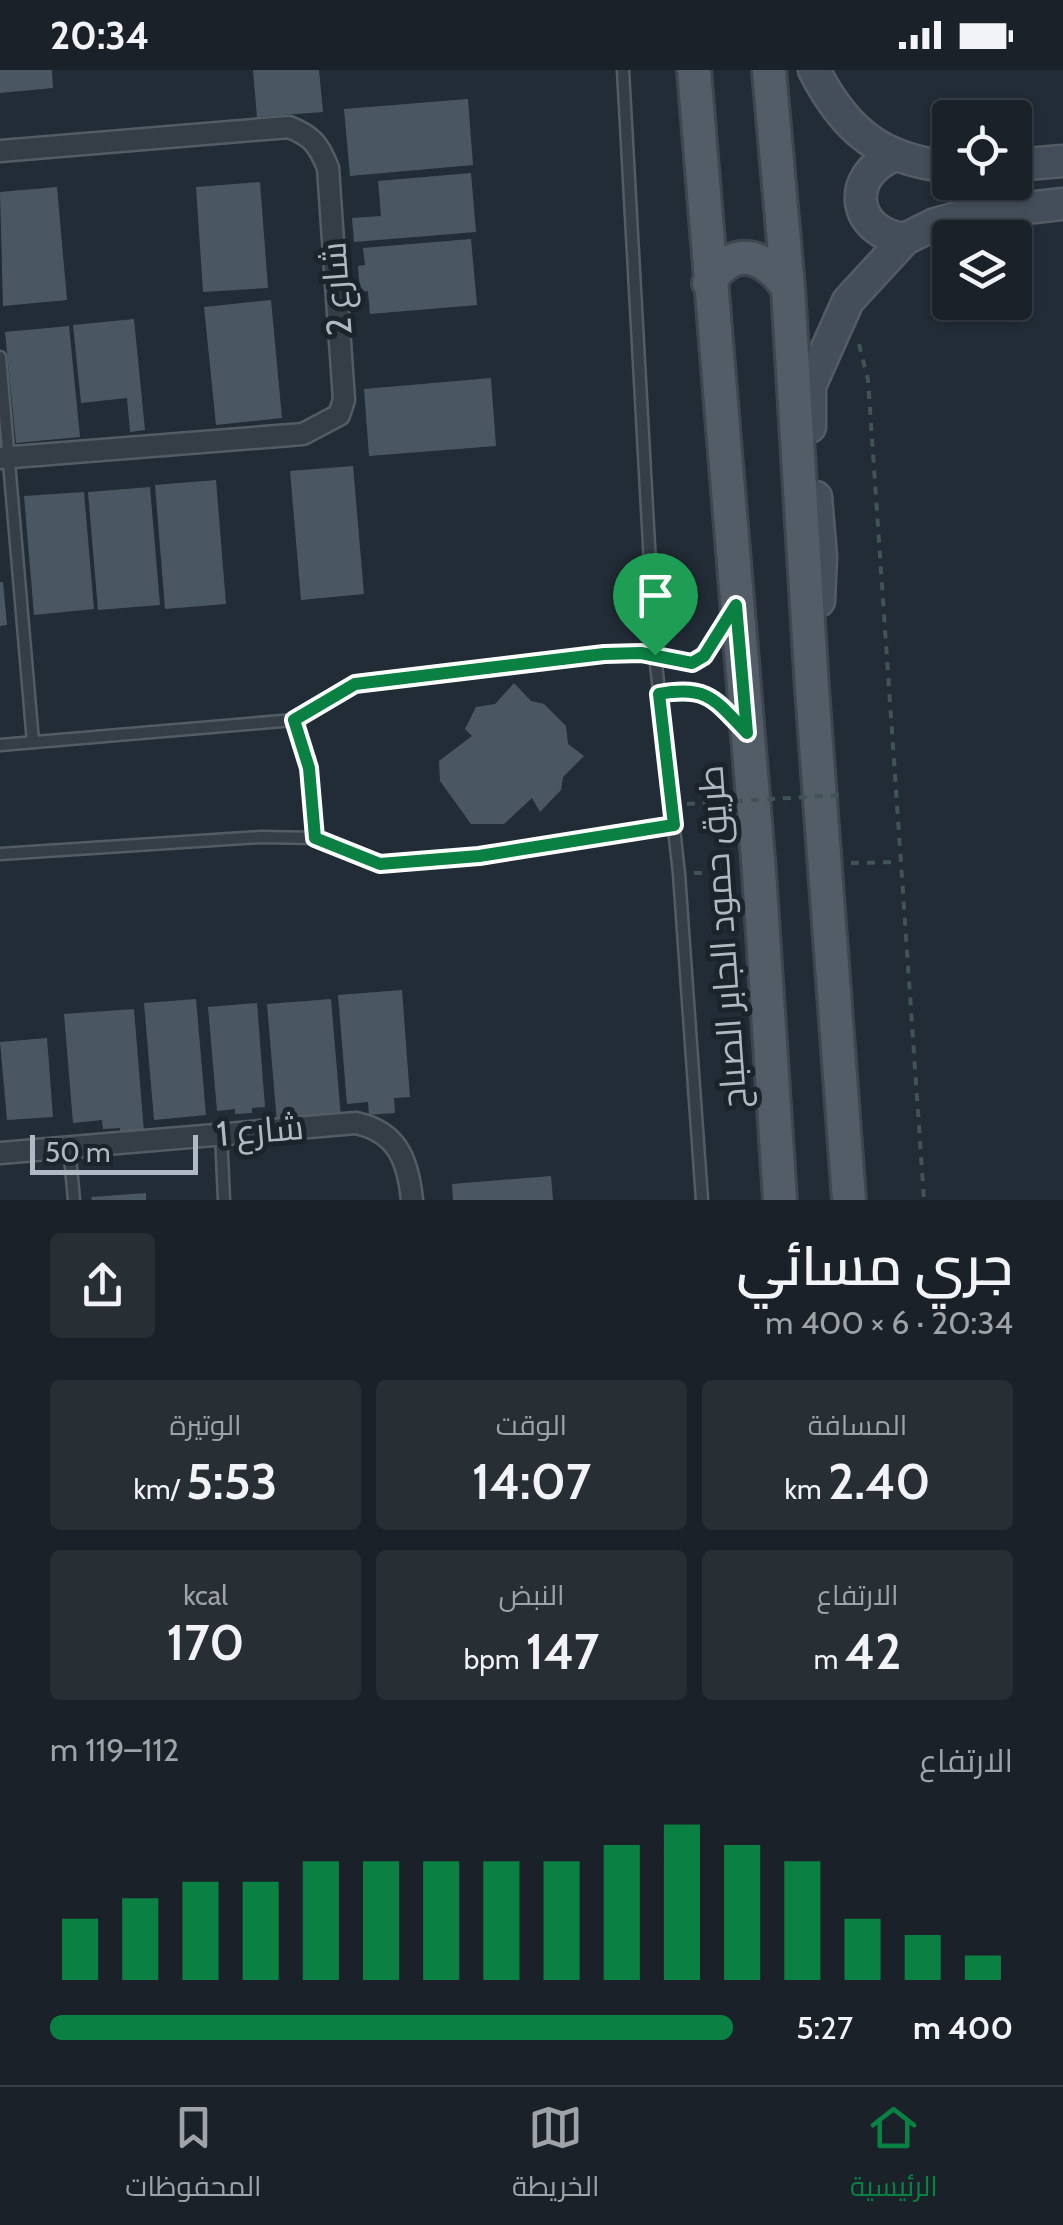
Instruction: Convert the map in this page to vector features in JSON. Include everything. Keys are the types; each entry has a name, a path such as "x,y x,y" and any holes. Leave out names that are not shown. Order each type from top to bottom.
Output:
{"main road":[{"name":"طريق حمود الجابر الصباح","path":"694,70 759,872 780,1200"},
{"path":"769,70 788,288 849,1200"},
{"path":"710,283 718,269 731,260 747,258 776,270 788,288"}],"street":[{"path":"814,70 831,102 861,135 894,156 932,163"},
{"name":"شارع 2","path":"0,151 289,127 308,135 319,146 328,168 344,400 338,415 303,434 4,458"},
{"path":"894,156 870,170 860,196 868,222 878,231 904,239"},
{"path":"1032,163 1063,160"},
{"path":"812,689 821,557 810,386 848,301 904,239 935,224 972,214 1063,204"},
{"name":"شارع 1","path":"0,1152 342,1123 370,1126 402,1152 412,1200"}],"lane":[{"path":"623,70 655,655 674,825 702,1200"},
{"path":"0,357 4,458 33,742"},
{"path":"0,745 294,720 355,684 578,657 655,655 692,663 704,656 736,605"},
{"path":"659,694 694,690 711,696 747,733"},
{"path":"294,720 309,768 315,838"},
{"path":"0,854 315,838 380,864 479,856 674,825"},
{"path":"221,1133 224,1200"},
{"path":"69,1146 74,1200"}],"path":[{"path":"848,301 868,380 924,1200"},
{"path":"687,804 840,795"},
{"path":"826,866 899,862"},
{"path":"692,873 759,872"}],"building":[{"path":"0,70 52,70 53,88 0,93"},
{"path":"253,70 319,70 323,112 257,117"},
{"path":"468,99 473,165 350,176 344,109"},
{"path":"471,173 476,232 354,242 352,218 381,216 378,181"},
{"path":"260,182 268,288 203,292 196,187"},
{"path":"57,187 67,300 3,306 0,192"},
{"path":"471,239 477,305 370,314 368,291 360,292 358,266 365,265 363,248"},
{"path":"271,300 282,418 216,425 204,307"},
{"path":"134,319 145,430 130,432 127,398 81,403 73,325"},
{"path":"69,326 80,437 16,443 5,332"},
{"path":"491,378 496,446 369,456 364,389"},
{"path":"353,466 364,594 301,600 290,471"},
{"path":"216,480 226,604 165,609 155,485"},
{"path":"150,487 160,605 98,610 88,492"},
{"path":"84,492 94,609 34,615 24,496"},
{"path":"0,582 7,625 0,626"},
{"path":"514,683 531,701 544,704 566,726 568,744 584,756 563,777 561,790 540,812 532,798 504,824 471,824 440,781 439,761 472,736 465,729 476,707 495,704"},
{"path":"402,990 410,1097 394,1098 395,1113 369,1115 368,1102 347,1104 338,995"},
{"path":"196,999 206,1115 154,1120 144,1003"},
{"path":"331,999 341,1118 277,1123 267,1004"},
{"path":"257,1003 265,1107 252,1108 252,1113 235,1114 235,1109 217,1111 208,1007"},
{"path":"134,1009 144,1132 103,1129 102,1120 73,1123 64,1014"},
{"path":"47,1038 53,1117 7,1120 0,1042"},
{"path":"551,1176 553,1200 453,1200 452,1184"},
{"path":"146,1193 146,1200 91,1197"}],"route":[{"path":"736,605 747,733 711,696 694,690 659,694 674,825 479,856 380,864 315,838 309,768 294,720 355,684 604,654 655,655 692,663 704,656 736,605"}]}
